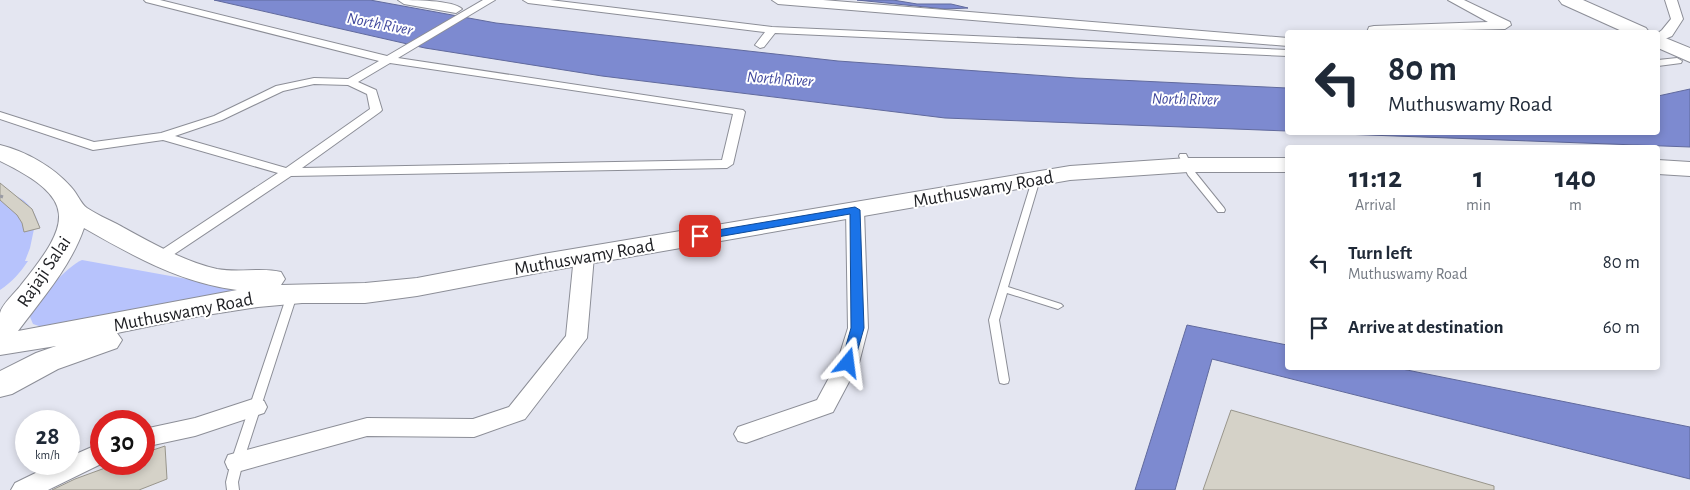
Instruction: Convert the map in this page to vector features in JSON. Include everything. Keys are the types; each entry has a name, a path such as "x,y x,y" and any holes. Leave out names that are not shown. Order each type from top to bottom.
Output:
{"main road":[{"path":"1548,0 1613,30"},
{"path":"1568,0 1635,30"},
{"path":"1660,41 1679,62"},
{"path":"1660,53 1679,62"},
{"name":"Rajaji Salai","path":"0,152 32,169 60,190 68,199 73,211 68,239 58,256 0,332"},
{"name":"Muthuswamy Road","path":"0,344 94,328 226,301 292,294 365,294 408,288 1070,173 1185,161 1285,154"},
{"name":"Muthuswamy Road","path":"73,211 160,258 215,277 238,281 385,273 1027,168 1152,156 1185,161 1285,165"},
{"path":"0,164 32,169"},
{"path":"1660,168 1690,169"},
{"path":"1660,178 1690,179"},
{"path":"0,385 47,361 110,338 242,308 292,294"}],"street":[{"path":"149,0 389,60 723,103 739,112 727,164 288,172 163,136"},
{"path":"404,0 456,9"},
{"path":"350,82 490,0"},
{"path":"528,0 772,30 1285,53"},
{"path":"778,0 1285,42"},
{"path":"1374,30 1505,25 1454,0"},
{"path":"1660,38 1667,33 1677,19 1671,0"},
{"path":"760,45 772,30"},
{"path":"0,115 93,146 163,136 218,118 280,88 314,81 350,82 372,92 376,110 160,258"},
{"path":"746,434 825,406 848,363 858,328 855,210"},
{"path":"237,462 367,427 474,428 517,413 576,338 584,256"},
{"path":"155,436 195,427 256,407"},
{"path":"24,490 90,458"}],"lane":[{"path":"1185,161 1191,173 1221,210"},
{"path":"1004,380 994,320 1036,179"},
{"path":"1003,289 1058,306"},
{"path":"233,490 232,482 237,462 292,294"}],"shaded area":[{"path":"0,193 15,196 26,203 38,220 40,228 34,229 25,261 28,261 16,277 0,290"},
{"path":"82,260 248,290 42,327 33,324 30,317 38,302 68,269"}],"water":[{"name":"North River","path":"214,0 370,0 496,23 838,61 1076,78 1285,88 1285,131 945,118 602,76 425,48"},
{"path":"857,0 893,0 917,4 951,4 968,8 945,9"},
{"path":"1690,89 1690,147 1369,135 1660,135 1660,96"},
{"path":"1187,325 1285,345 1285,370 1407,370 1690,427 1690,479 1212,359 1175,490 1135,490"}],"building":[{"path":"0,183 32,209 40,228 24,232 22,223 17,215 0,200"},
{"path":"1231,410 1494,486 1494,490 1203,490"},
{"path":"165,446 167,479 139,490 52,490 90,474 155,475 155,449"}],"route":[{"path":"700,236 855,210 858,328 848,363"}]}
